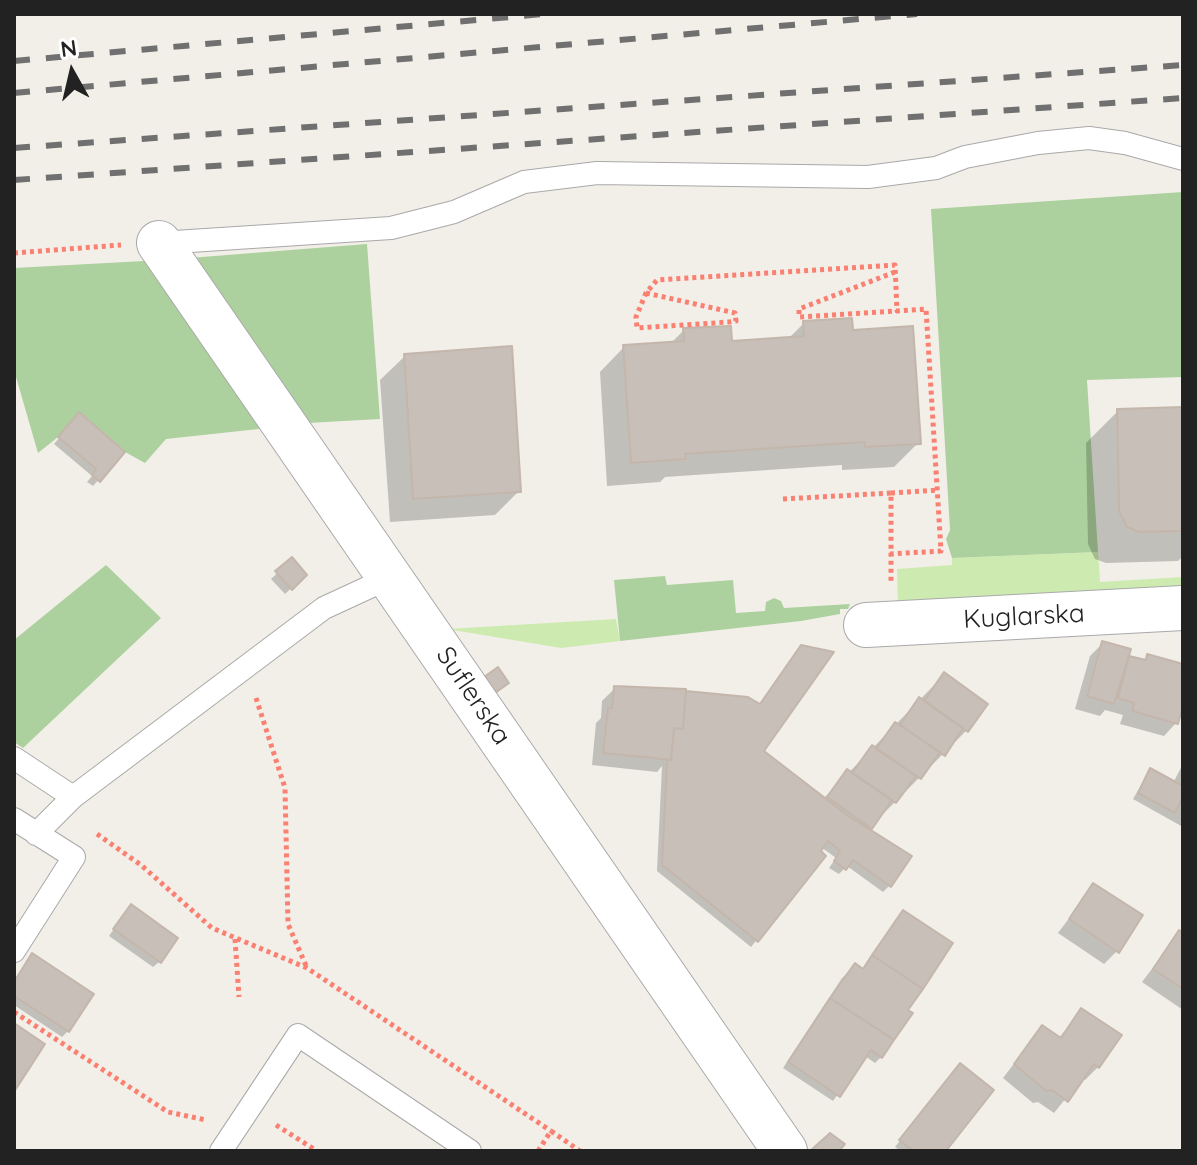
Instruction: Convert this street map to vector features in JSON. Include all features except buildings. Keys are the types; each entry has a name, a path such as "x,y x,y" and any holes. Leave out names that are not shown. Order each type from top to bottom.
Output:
{"street":[{"name":"Suflerska","path":"159,243 785,1151"},
{"name":"Kuglarska","path":"866,625 1183,608"}],"lane":[{"path":"159,243 391,228 454,212 524,182 597,173 868,177 936,168 965,157 1038,143 1089,138 1125,143 1183,159"},
{"path":"36,834 73,797 324,608 391,577"},
{"path":"14,758 73,797"},
{"path":"14,819 74,857 14,951"},
{"path":"221,1151 298,1035 470,1151"}],"path":[{"path":"14,253 159,243"},
{"path":"646,293 735,313 736,321 637,328 636,317 646,293 657,280 895,265 897,311"},
{"path":"890,554 941,551 926,309 799,317 799,309 895,272"},
{"path":"783,499 937,490"},
{"path":"890,570 891,493"},
{"path":"238,673 251,684 285,788 288,924 307,968"},
{"path":"92,831 141,865 212,928 307,968 580,1151"},
{"path":"235,939 239,997"},
{"path":"14,1012 168,1112 219,1123"},
{"path":"272,1122 317,1151"},
{"path":"538,1151 551,1131"}],"green space":[{"path":"1183,192 1183,377 1087,380 1098,552 952,558 946,539 950,530 931,209"},
{"path":"367,244 380,419 308,423 189,258"},
{"path":"144,261 162,273 268,428 166,439 145,463 125,452 79,412 58,437 38,453 14,370 14,268"},
{"path":"1098,552 1100,582 1183,577 1183,596 898,606 897,569 952,565 952,558"},
{"path":"106,565 161,618 23,748 14,742 14,640"},
{"path":"665,576 667,585 733,580 736,613 765,611 766,602 774,598 781,601 784,608 850,604 848,609 840,609 840,614 801,621 620,641 614,580"},
{"path":"616,619 620,641 561,648 447,629"}],"railway":[{"path":"14,61 544,14"},
{"path":"14,93 917,14"},
{"path":"14,148 1183,65"},
{"path":"14,180 1183,98"}]}
